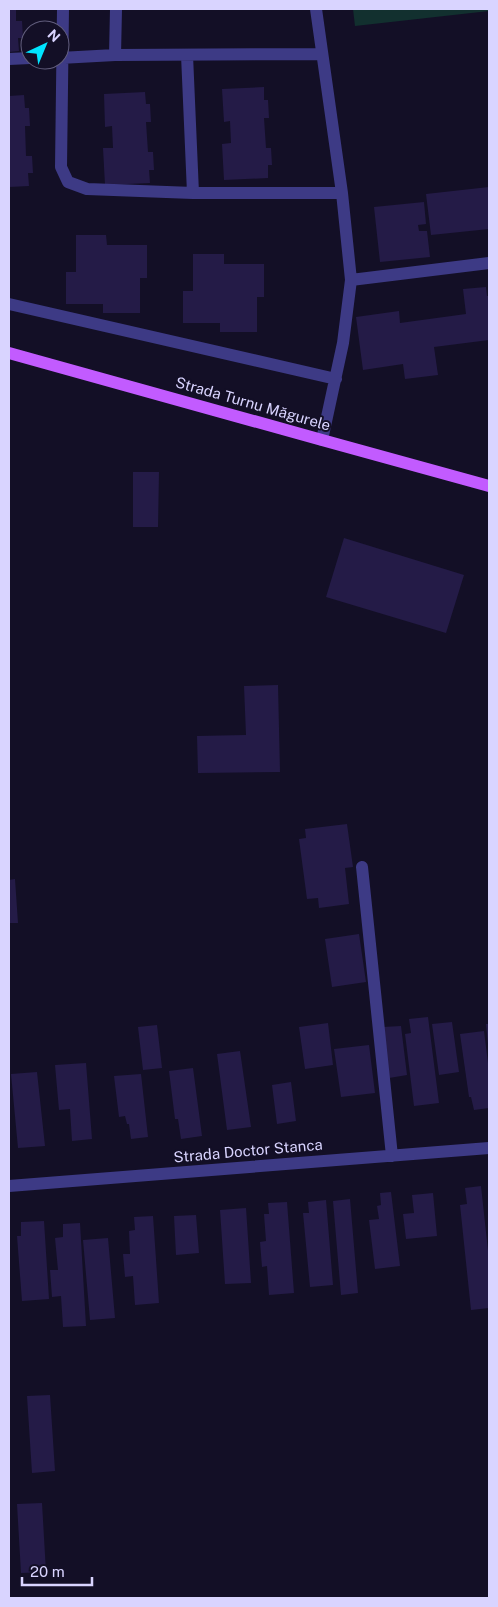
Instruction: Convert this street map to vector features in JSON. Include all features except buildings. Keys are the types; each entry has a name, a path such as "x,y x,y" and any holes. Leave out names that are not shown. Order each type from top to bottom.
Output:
{"main road":[{"name":"Strada Turnu Măgurele","path":"9,353 489,486"}],"street":[{"path":"115,55 116,9"},
{"path":"316,9 342,193 352,280 343,344 322,440"},
{"path":"70,58 115,55 322,54"},
{"path":"187,55 193,193"},
{"path":"61,70 61,167 68,182 87,189 193,193 342,193"},
{"path":"352,280 489,264"},
{"path":"9,304 336,379"},
{"path":"362,867 392,1156"},
{"name":"Strada Doctor Stanca","path":"9,1186 489,1148"}],"green space":[{"path":"353,9 489,9 489,11 355,26"}]}
